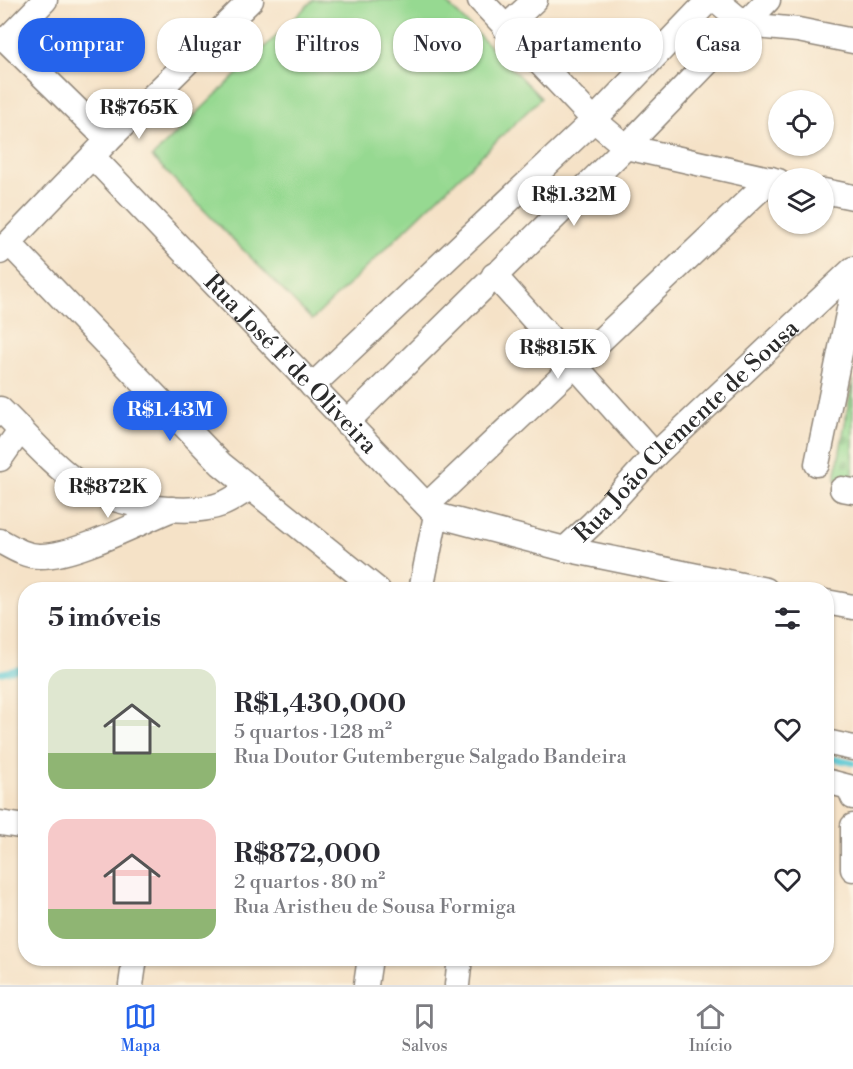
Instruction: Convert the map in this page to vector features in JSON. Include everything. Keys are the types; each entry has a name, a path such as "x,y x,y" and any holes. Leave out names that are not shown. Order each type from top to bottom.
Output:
{"street":[{"path":"3,40 45,0"},
{"path":"251,0 5,248 221,465 368,582"},
{"path":"480,0 497,18"},
{"path":"516,18 535,0"},
{"path":"312,386 594,120 710,0"},
{"path":"716,0 738,18"},
{"path":"752,18 768,0"},
{"path":"762,27 798,30 853,41"},
{"name":"Rua José F de Oliveira","path":"3,40 312,386 432,510"},
{"path":"548,72 594,120 626,147 768,178"},
{"path":"346,423 700,72"},
{"path":"421,582 432,510 574,367 768,187"},
{"path":"834,193 853,197"},
{"name":"Rua João Clemente de Sousa","path":"432,510 565,549 593,523 655,455 853,269"},
{"path":"494,275 655,455"},
{"path":"817,464 853,290"},
{"path":"0,409 78,483 102,496 173,508 223,504 249,488"},
{"path":"0,459 21,429"},
{"path":"0,541 26,554 52,555 74,549 173,508"},
{"path":"565,549 727,582"},
{"path":"834,603 853,607"},
{"path":"834,744 853,748"},
{"path":"834,783 846,785 853,797"},
{"path":"0,823 18,826"},
{"path":"853,826 853,869"},
{"path":"131,985 134,966"},
{"path":"366,985 369,966"},
{"path":"457,985 459,966"}],"green space":[{"path":"313,0 444,0 462,18 393,18 393,72 483,72 483,39 495,52 495,72 515,72 541,98 312,320 152,157 239,72 263,72 263,49 275,37 275,72 381,72 381,18 295,18"},
{"path":"853,379 853,483 835,479"}],"waterway":[{"path":"0,673 18,670"},
{"path":"834,759 853,763"}]}
